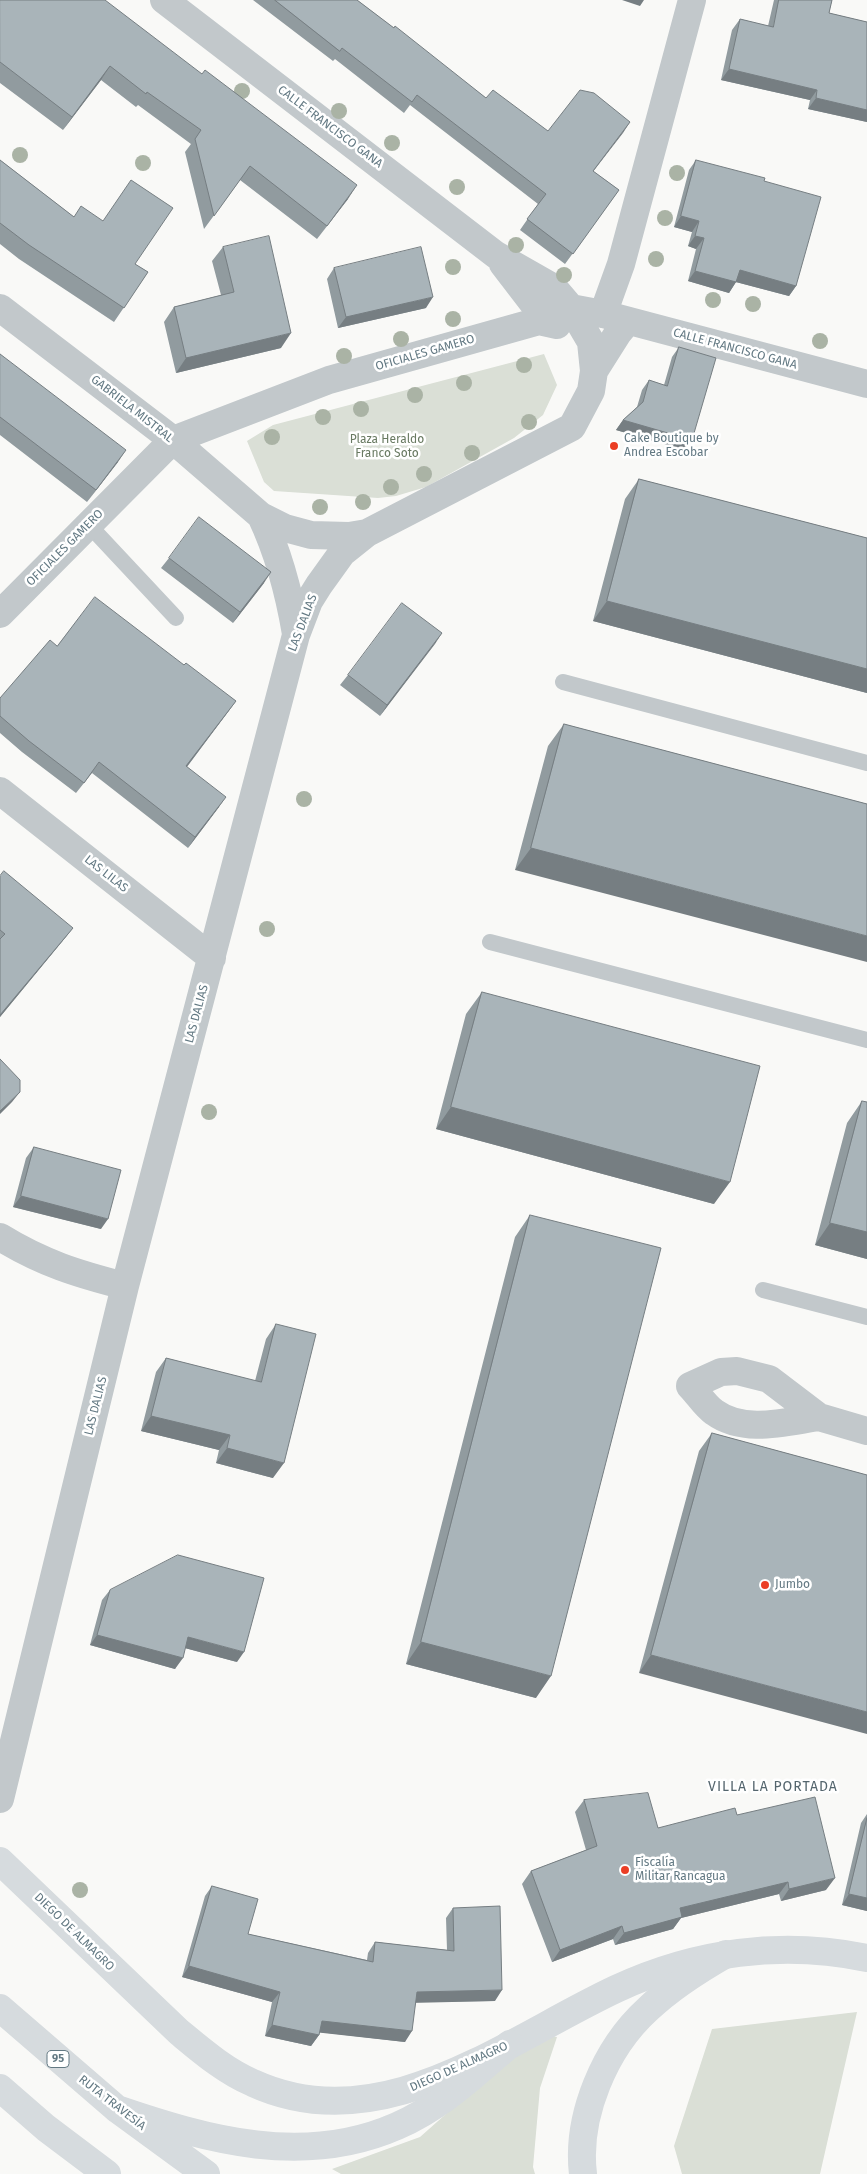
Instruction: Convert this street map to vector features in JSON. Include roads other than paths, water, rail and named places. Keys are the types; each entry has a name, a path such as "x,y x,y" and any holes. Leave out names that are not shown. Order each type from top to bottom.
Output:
{"main road":[{"name":"DIEGO DE ALMAGRO","path":"0,1862 178,2032 230,2072 262,2087 305,2098 332,2101 389,2096 419,2087 510,2044 616,1989 674,1968 726,1954 784,1949 828,1952 867,1958"},
{"path":"583,2174 583,2137 588,2112 606,2064 633,2024 648,2008 690,1975 726,1954"},
{"name":"RUTA TRAVESÍA","path":"0,2008 117,2109 206,2174"},
{"path":"117,2109 160,2124 231,2140 299,2147 330,2146 357,2141 375,2135 398,2126 422,2113 470,2079 510,2044"},
{"path":"0,2088 46,2128 107,2174"}],"street":[{"name":"CALLE FRANCISCO GANA","path":"164,0 496,255 554,288 571,308"},
{"path":"571,308 616,318 619,271 692,0"},
{"name":"CALLE FRANCISCO GANA","path":"496,255 536,307 539,321"},
{"name":"GABRIELA MISTRAL","path":"0,308 173,440 261,516 285,528 311,535 348,536 367,533"},
{"name":"LAS DALIAS","path":"0,1799 125,1286 296,635 309,601 342,552 367,533 572,427 591,391 594,371 591,342 571,308"},
{"name":"OFICIALES GAMERO","path":"0,614 173,440 329,380 539,321 571,308"},
{"name":"CALLE FRANCISCO GANA","path":"616,318 867,384"},
{"name":"LAS DALIAS","path":"594,371 618,333 616,318"},
{"path":"539,321 566,329 591,342"},
{"name":"GABRIELA MISTRAL","path":"261,516 272,539 283,570 296,635"},
{"name":"LAS LILAS","path":"0,790 212,958"},
{"path":"0,1237 22,1251 53,1266 125,1286"},
{"path":"819,1417 867,1431"}],"lane":[{"path":"88,524 176,618"},
{"path":"563,682 867,763"},
{"path":"490,942 867,1040"},
{"path":"763,1290 867,1317"}],"place":[{"name":"Cake Boutique by Andrea Escobar","path":"614,446"},
{"name":"Jumbo","path":"765,1585"},
{"name":"Fiscalía Militar Rancagua","path":"625,1870"}],"district":[{"name":"VILLA LA PORTADA","path":"773,1787"}],"park label":[{"name":"Plaza Heraldo Franco Soto","path":"387,447"}]}
